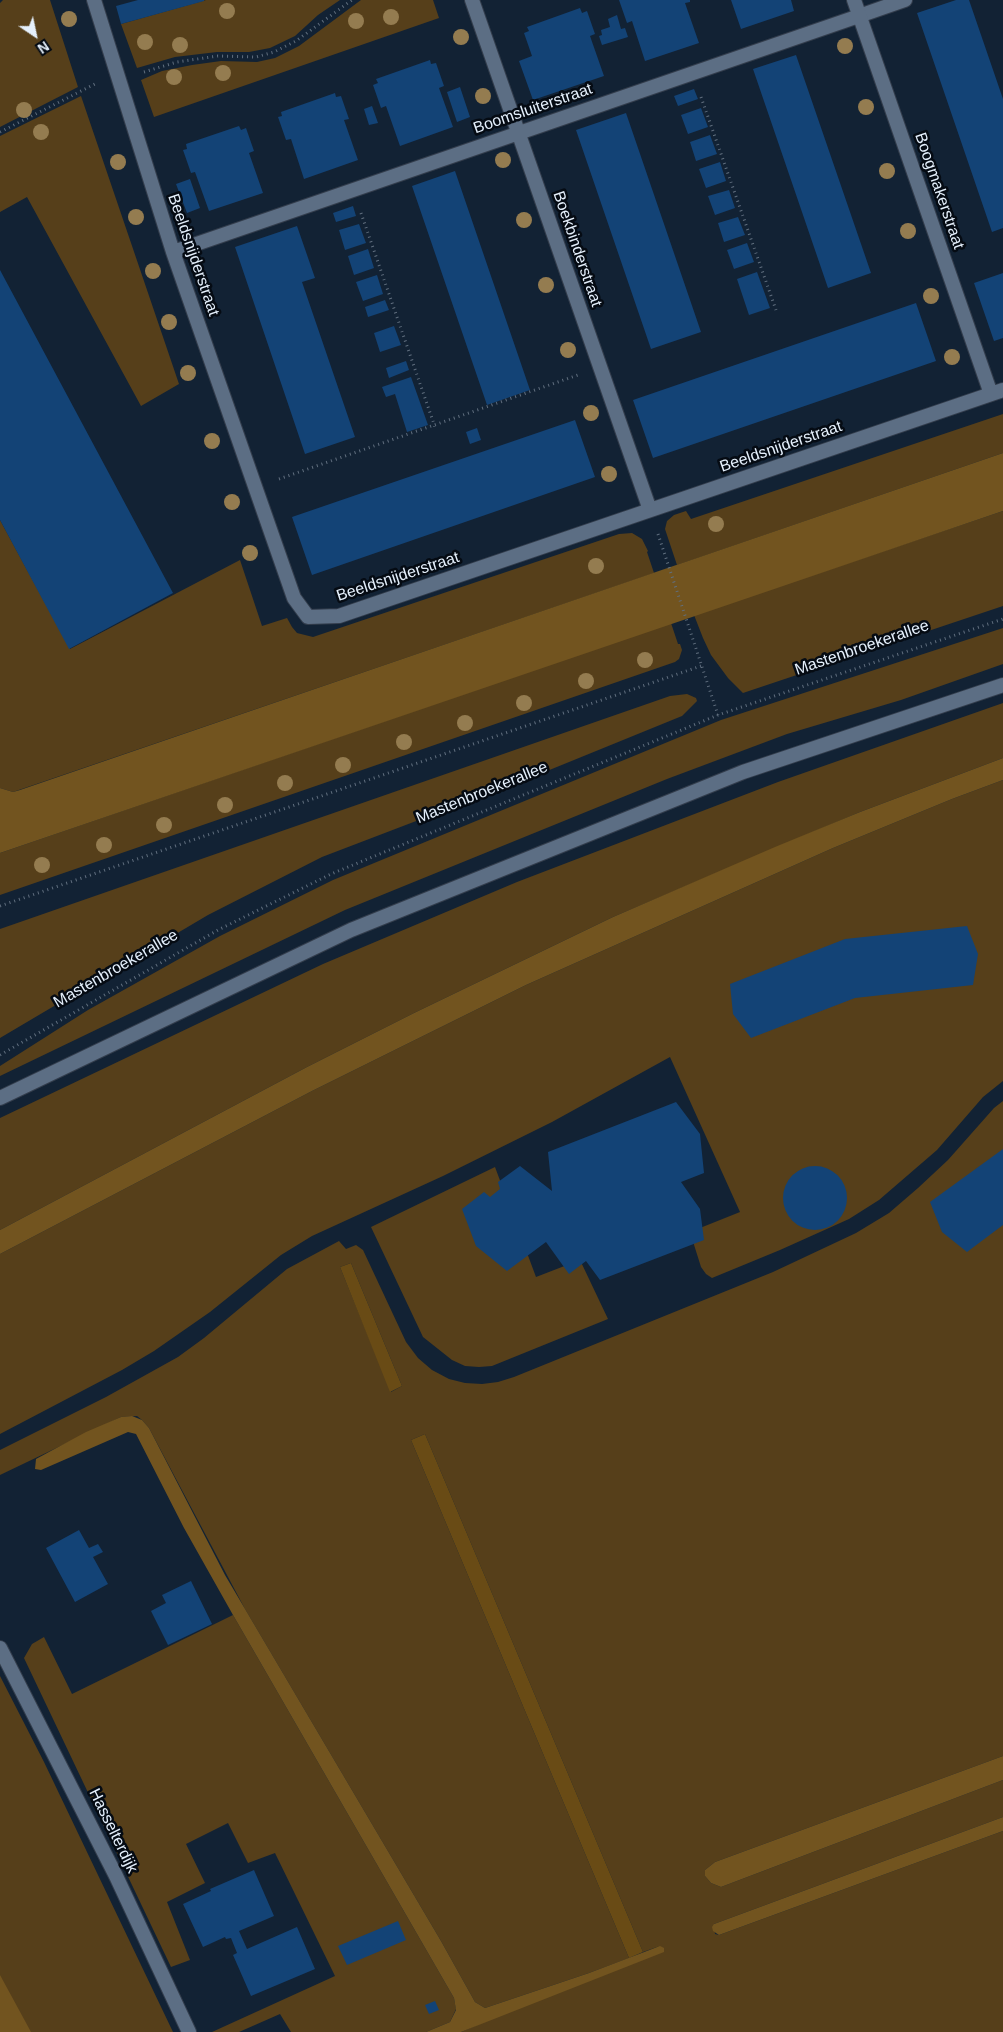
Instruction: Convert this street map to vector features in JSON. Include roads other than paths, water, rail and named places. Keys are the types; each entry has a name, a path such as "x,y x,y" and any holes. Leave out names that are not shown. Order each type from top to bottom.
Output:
{"street":[{"name":"Beeldsnijderstraat","path":"94,0 173,252 294,598 308,616 339,616 997,392"},
{"name":"Boekbinderstraat","path":"472,0 650,510"},
{"name":"Boogmakerstraat","path":"854,0 997,392"},
{"name":"Boomsluiterstraat","path":"173,252 905,0"},
{"path":"0,1098 350,930 743,772 1003,685"},
{"name":"Hasselterdijk","path":"0,1648 116,1876 189,2032"}]}
